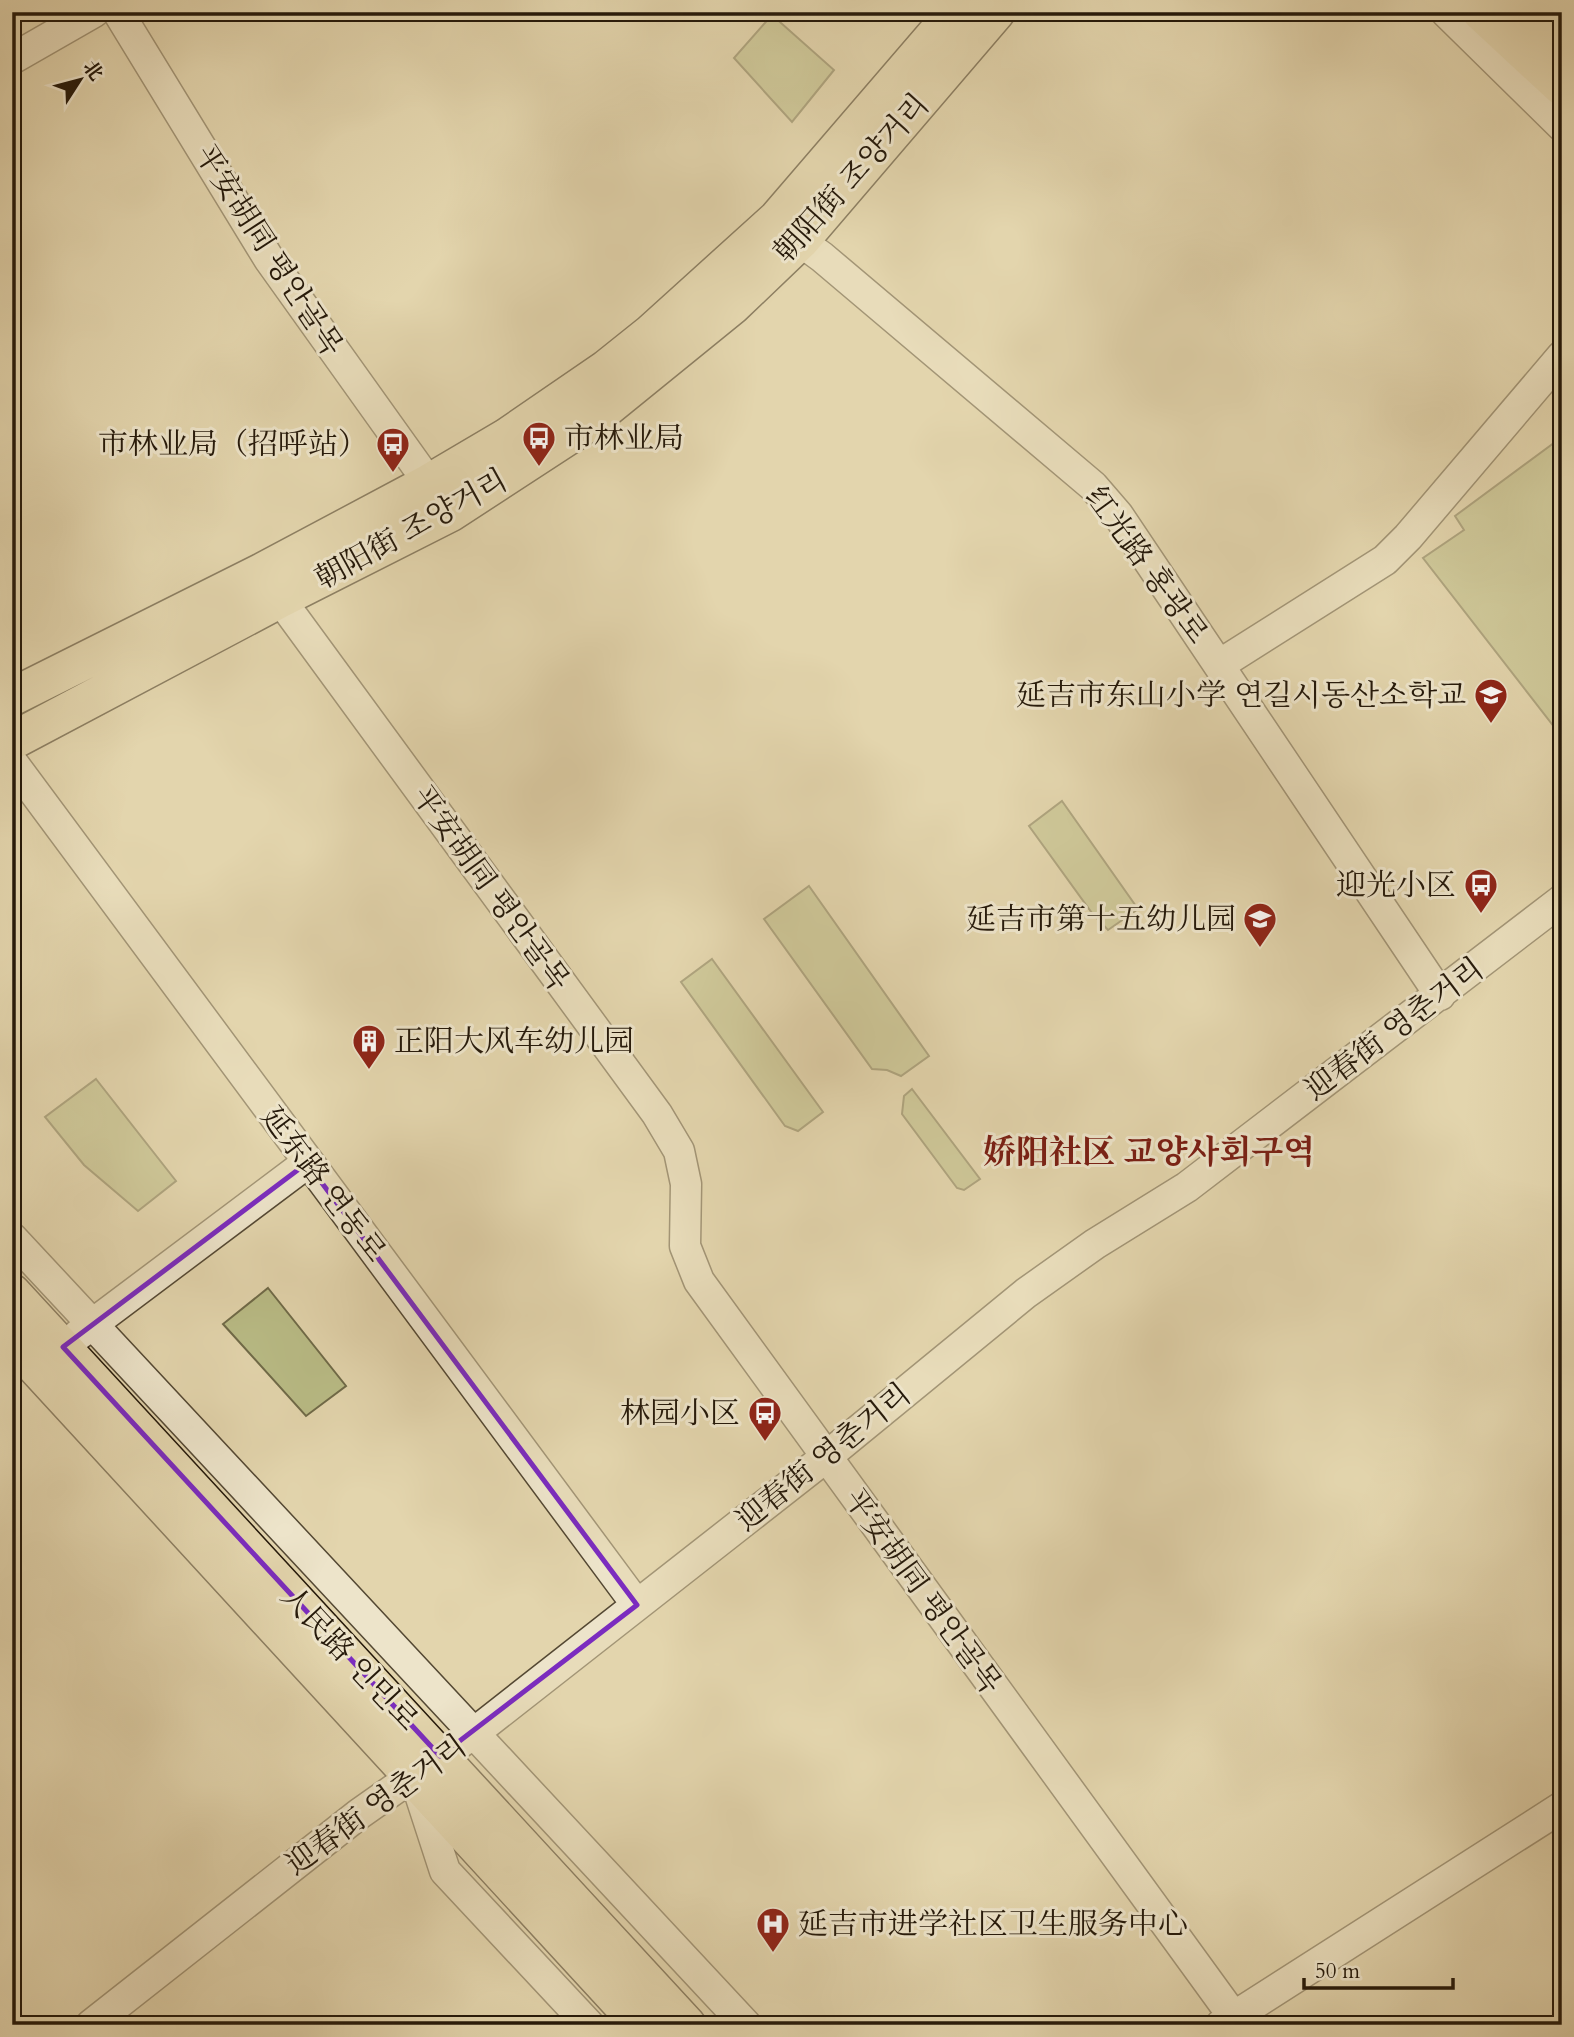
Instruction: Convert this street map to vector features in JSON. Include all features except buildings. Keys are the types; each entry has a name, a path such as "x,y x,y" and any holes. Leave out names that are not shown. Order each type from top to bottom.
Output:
{"main road":[{"name":"朝阳街 조양거리","path":"12,697 262,572 429,483 557,404 633,348 777,219 955,12"},
{"name":"朝阳街 조양거리","path":"12,741 450,513 588,424 732,306 800,241 996,12"},
{"path":"1481,12 1562,87"},
{"path":"1521,12 1562,50"},
{"name":"人民路 인민로","path":"12,1293 63,1347 427,1766 641,2025"},
{"name":"人民路 인민로","path":"12,1341 427,1766 687,2025"}],"street":[{"path":"12,59 94,12"},
{"name":"平安胡同 평안골목","path":"118,12 269,259 429,483"},
{"path":"1446,12 1562,125"},
{"name":"红光路 홍광로","path":"800,241 832,265 1093,486 1118,514 1440,995"},
{"path":"1220,665 1385,560 1408,537 1562,356"},
{"name":"平安胡同 평안골목","path":"281,599 657,1114 679,1151 686,1184 685,1246 699,1281 1227,2020"},
{"name":"延东路 연동로","path":"12,762 637,1605"},
{"name":"迎春街 영춘거리","path":"92,2025 348,1822 474,1733 826,1457 1026,1293 1095,1244 1187,1187 1562,900"},
{"path":"63,1347 307,1163"},
{"path":"12,1238 746,2025"},
{"path":"427,1766 445,1871 589,2025"},
{"path":"1227,2020 1562,1807"}],"highlighted area":[{"path":"307,1163 637,1605 440,1756 63,1347"}],"green space":[{"path":"772,15 834,70 792,122 734,58"},
{"path":"1562,437 1562,737 1423,558 1464,530 1455,516"},
{"path":"1062,801 1138,909 1108,930 1092,913 1029,826"},
{"path":"809,886 929,1056 901,1076 887,1070 872,1069 764,919"},
{"path":"712,959 823,1112 798,1131 785,1126 681,982"},
{"path":"96,1079 176,1181 138,1211 84,1165 45,1117"},
{"path":"912,1089 980,1179 964,1190 957,1188 902,1114 904,1096"},
{"path":"268,1288 346,1386 306,1416 223,1324"}],"place":[{"name":"市林业局","path":"539,468"},
{"name":"市林业局（招呼站）","path":"393,474"},
{"name":"延吉市东山小学 연길시동산소학교","path":"1491,725"},
{"name":"迎光小区","path":"1481,915"},
{"name":"延吉市第十五幼儿园","path":"1260,949"},
{"name":"正阳大风车幼儿园","path":"369,1071"},
{"name":"林园小区","path":"765,1443"},
{"name":"延吉市进学社区卫生服务中心","path":"773,1954"}],"district":[{"name":"娇阳社区 교양사회구역","path":"1149,1151"}]}
